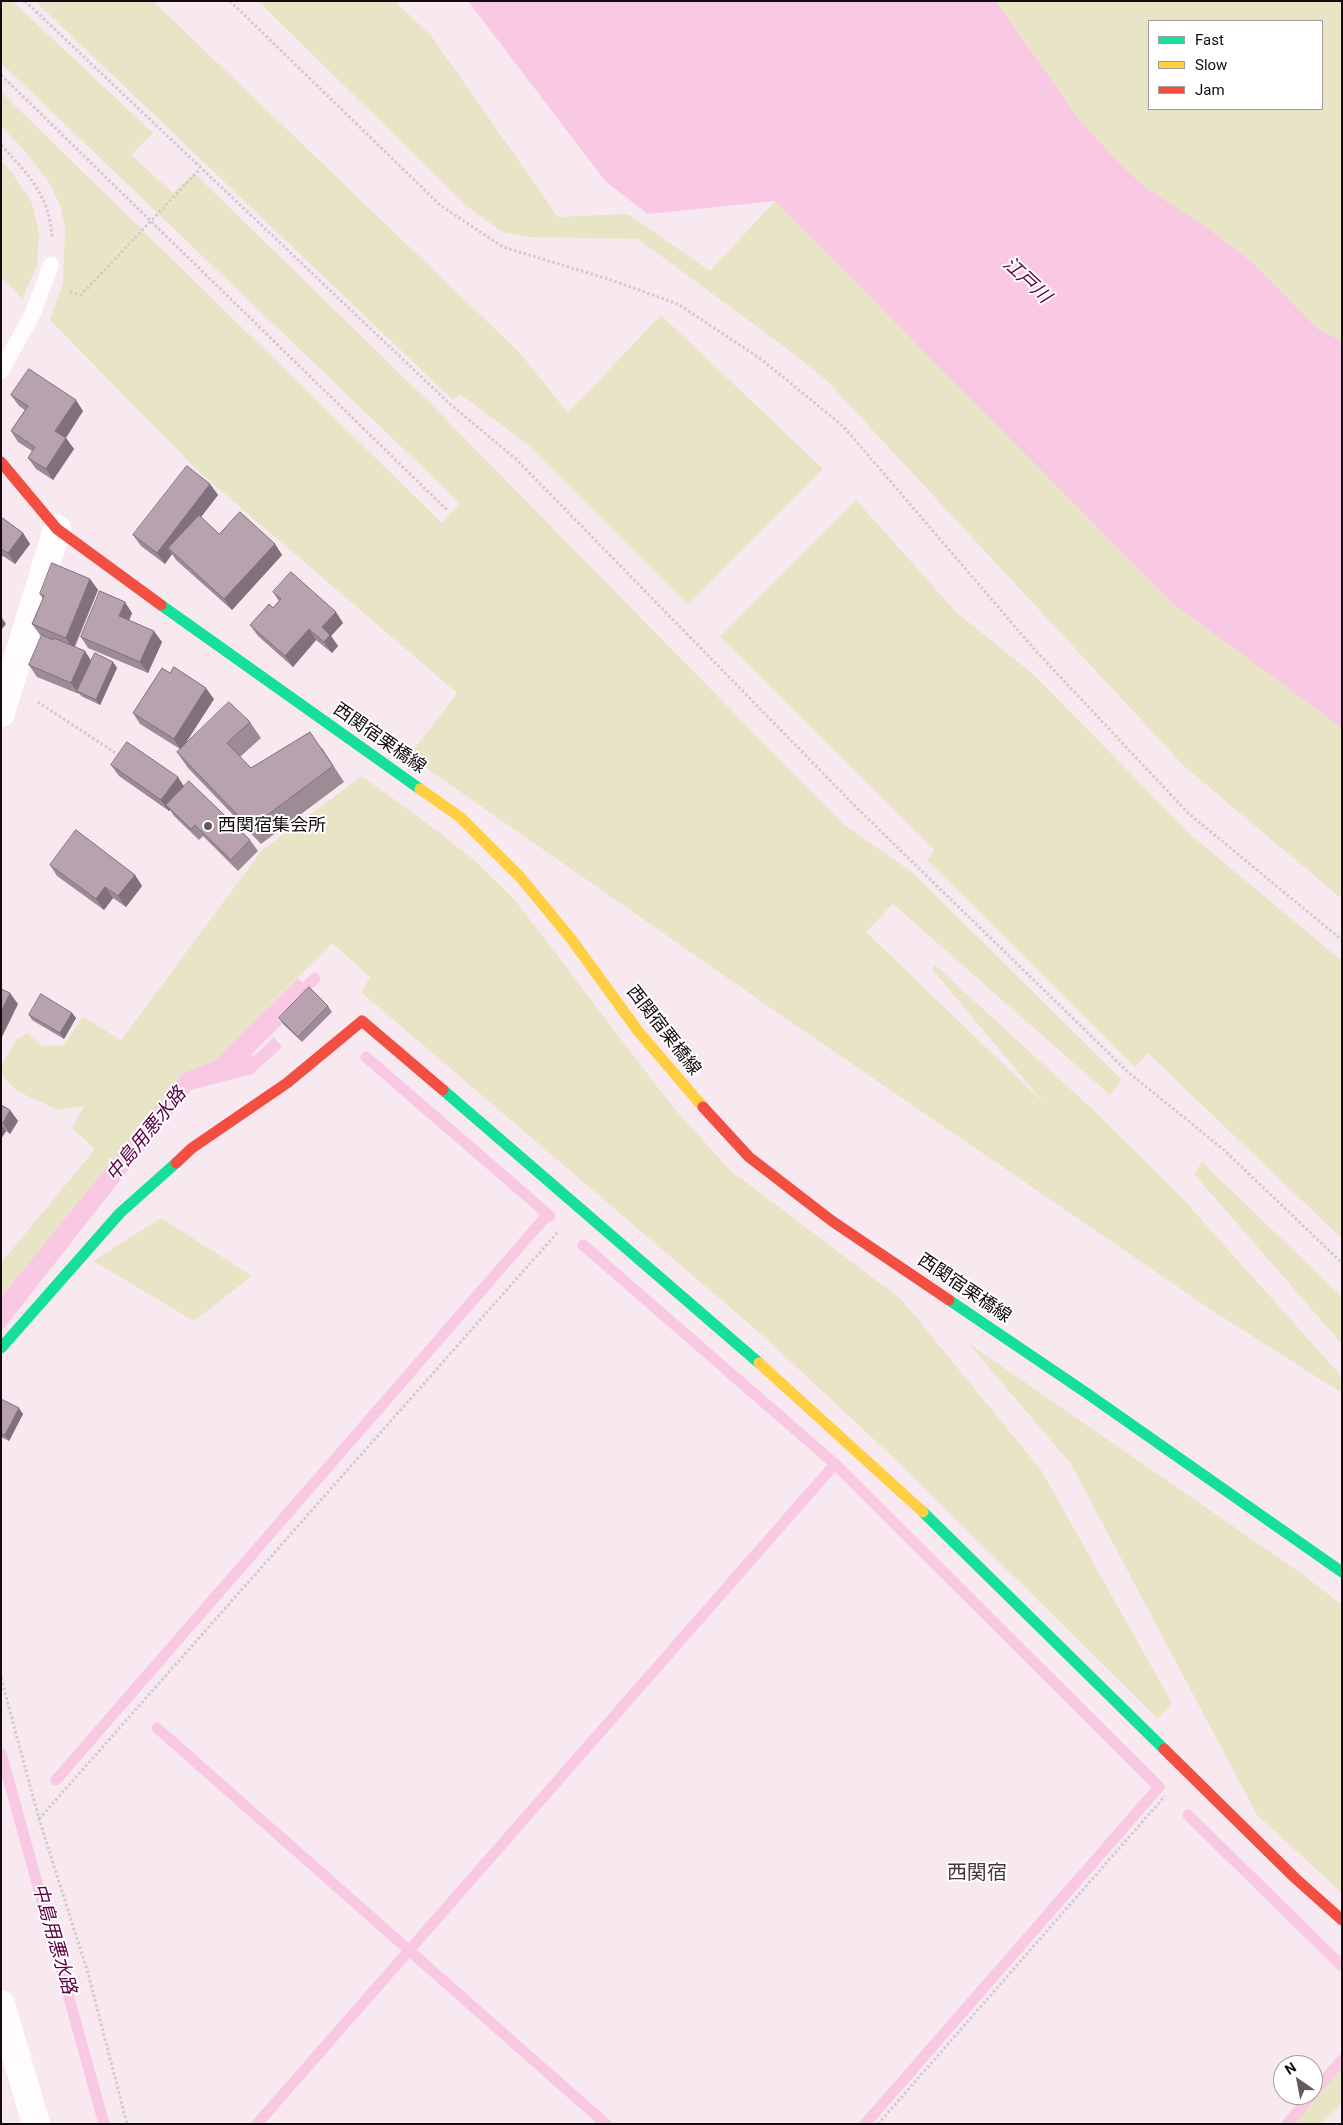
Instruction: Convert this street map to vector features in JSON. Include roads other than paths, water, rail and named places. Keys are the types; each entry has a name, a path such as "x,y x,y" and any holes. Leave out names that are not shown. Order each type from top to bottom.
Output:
{"street":[{"name":"西関宿栗橋線","path":"1,462 57,529 279,690 460,817 520,877 572,940 656,1053 749,1158 832,1221 1085,1392 1342,1572"},
{"path":"1,713 57,529"},
{"path":"1,1348 120,1213 185,1154 287,1083 362,1021 749,1354 925,1514 1294,1878 1342,1920"},
{"path":"1,2004 36,2124"}],"lane":[{"path":"1,371 32,315 52,265"}],"water":[{"name":"江戸川","path":"468,1 996,1 1079,119 1117,161 1145,187 1210,230 1251,261 1318,329 1342,341 1342,728 1172,603 775,201 648,214 606,182"},
{"path":"298,978 313,993 251,1055 254,1056 274,1037 282,1047 253,1074 191,1090 1,1332 1,1297 183,1073 214,1061"}],"waterway":[{"name":"中島用悪水路","path":"297,996 315,978"},
{"path":"366,1057 550,1216"},
{"path":"56,1780 548,1214"},
{"path":"583,1245 835,1464 1159,1787 865,2124"},
{"path":"257,2124 835,1464"},
{"path":"157,1728 606,2124"},
{"name":"中島用悪水路","path":"1,1753 104,2124"},
{"path":"1188,1815 1342,1966"},
{"path":"1323,2082 1342,2060"},
{"path":"1287,2124 1303,2105"}],"place":[{"name":"西関宿集会所","path":"208,826"}],"district":[{"name":"西関宿","path":"977,1874"}]}
